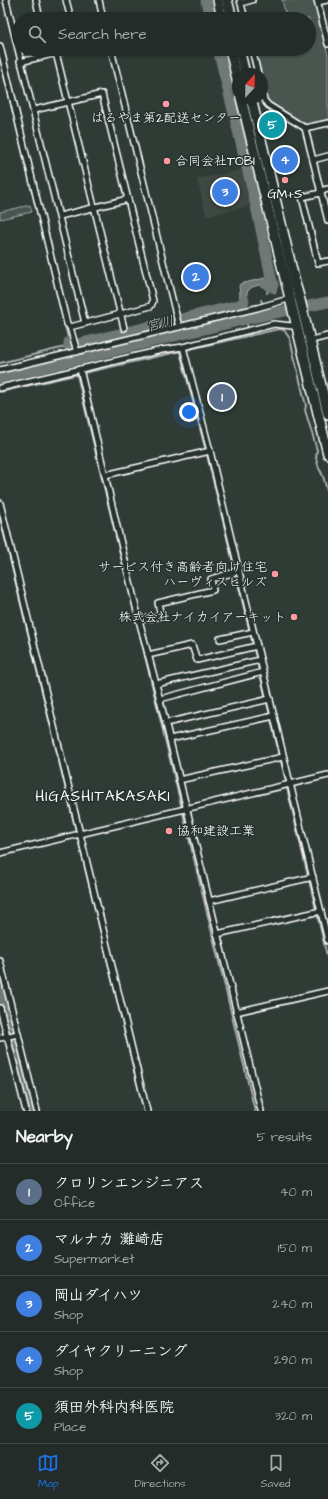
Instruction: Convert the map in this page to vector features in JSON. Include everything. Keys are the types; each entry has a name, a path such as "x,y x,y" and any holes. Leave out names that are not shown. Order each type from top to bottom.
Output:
{"highway":[{"path":"218,0 220,12"},
{"path":"222,12 227,0"},
{"path":"232,56 234,68"},
{"path":"241,56 244,68"},
{"path":"242,104 290,300 300,321 328,414"},
{"path":"252,104 294,283 300,298 300,321"},
{"path":"306,341 328,454"}],"street":[{"path":"6,0 12,27"},
{"path":"36,0 39,12"},
{"path":"66,0 69,12"},
{"path":"98,0 101,12"},
{"path":"243,12 241,1 252,0"},
{"path":"327,0 318,1 328,44"},
{"path":"0,46 67,324 70,327 75,347"},
{"path":"19,56 34,110 85,323"},
{"path":"20,62 45,56"},
{"path":"57,56 124,328"},
{"path":"113,56 178,322"},
{"path":"254,56 257,68"},
{"path":"34,110 102,94 153,302 151,306 70,327"},
{"path":"267,104 305,128 328,222"},
{"path":"305,128 328,123"},
{"path":"313,160 328,156"},
{"path":"328,189 302,197 318,262 328,261"},
{"path":"60,216 128,199"},
{"path":"0,370 75,347 178,322 257,308 300,298"},
{"path":"0,388 80,373 162,350 184,350 274,324 292,326 300,321"},
{"path":"306,341 328,336"},
{"path":"184,350 250,632 255,647 281,757 290,784 318,911 328,941"},
{"path":"80,373 139,620 170,739 179,780 183,810 209,901 261,1111"},
{"path":"105,475 208,451"},
{"path":"0,503 78,835 147,1111"},
{"path":"139,620 161,616 158,604 213,590 211,579 236,572"},
{"path":"220,639 250,632"},
{"path":"148,655 192,645 197,660 255,647"},
{"path":"156,684 258,661"},
{"path":"160,699 261,673"},
{"path":"166,723 267,700"},
{"path":"170,739 271,716"},
{"path":"179,780 281,757"},
{"path":"0,853 328,775"},
{"path":"209,901 310,878"},
{"path":"217,934 318,911"},
{"path":"0,962 37,1111"},
{"path":"236,1012 328,992"},
{"path":"0,1008 26,1111"},
{"path":"0,1038 17,1034"}],"shaded area":[{"path":"282,0 314,0 328,55 328,121 306,126 275,109 268,102 268,68 260,68 257,56 316,56 316,12 285,12"},
{"path":"245,169 254,205 206,216 197,179"},
{"path":"30,205 32,212 0,219 0,212"},
{"path":"273,275 276,291 275,293 259,285 252,287 247,292 247,304 244,308 239,307 233,309 233,304 239,300 240,284"}],"waterway":[{"path":"206,0 209,12"},
{"path":"220,56 253,192 273,285 272,287 269,286"},
{"path":"0,59 69,342"},
{"path":"267,293 269,288"},
{"path":"69,342 69,346 243,304 244,300"},
{"path":"261,300 263,304"},
{"name":"宮川","path":"0,378 246,319 328,302"},
{"name":"宮川","path":"264,309 265,315"},
{"path":"245,316 250,336"},
{"path":"0,392 279,329 284,330 290,339 306,406 305,410 317,450 316,458 328,494"},
{"path":"0,363 69,346"},
{"path":"180,352 207,455 286,782"},
{"path":"77,375 255,1111"},
{"path":"0,518 144,1111"},
{"path":"287,788 328,960"},
{"path":"0,984 32,1111"}],"place":[{"name":"はるやま第2配送センター","path":"166,104"},
{"name":"須田外科内科医院","path":"272,125"},
{"name":"ダイヤクリーニング","path":"285,160"},
{"name":"合同会社TOBI","path":"167,161"},
{"name":"GM+S","path":"285,180"},
{"name":"岡山ダイハツ","path":"225,192"},
{"name":"マルナカ 灘崎店","path":"196,277"},
{"name":"クロリンエンジニアス","path":"222,397"},
{"name":"サービス付き高齢者向け住宅 ハーヴィスヒルズ","path":"275,574"},
{"name":"株式会社ナイカイアーキット","path":"294,617"},
{"name":"協和建設工業","path":"169,831"}],"district":[{"name":"HIGASHITAKASAKI","path":"103,796"}]}
